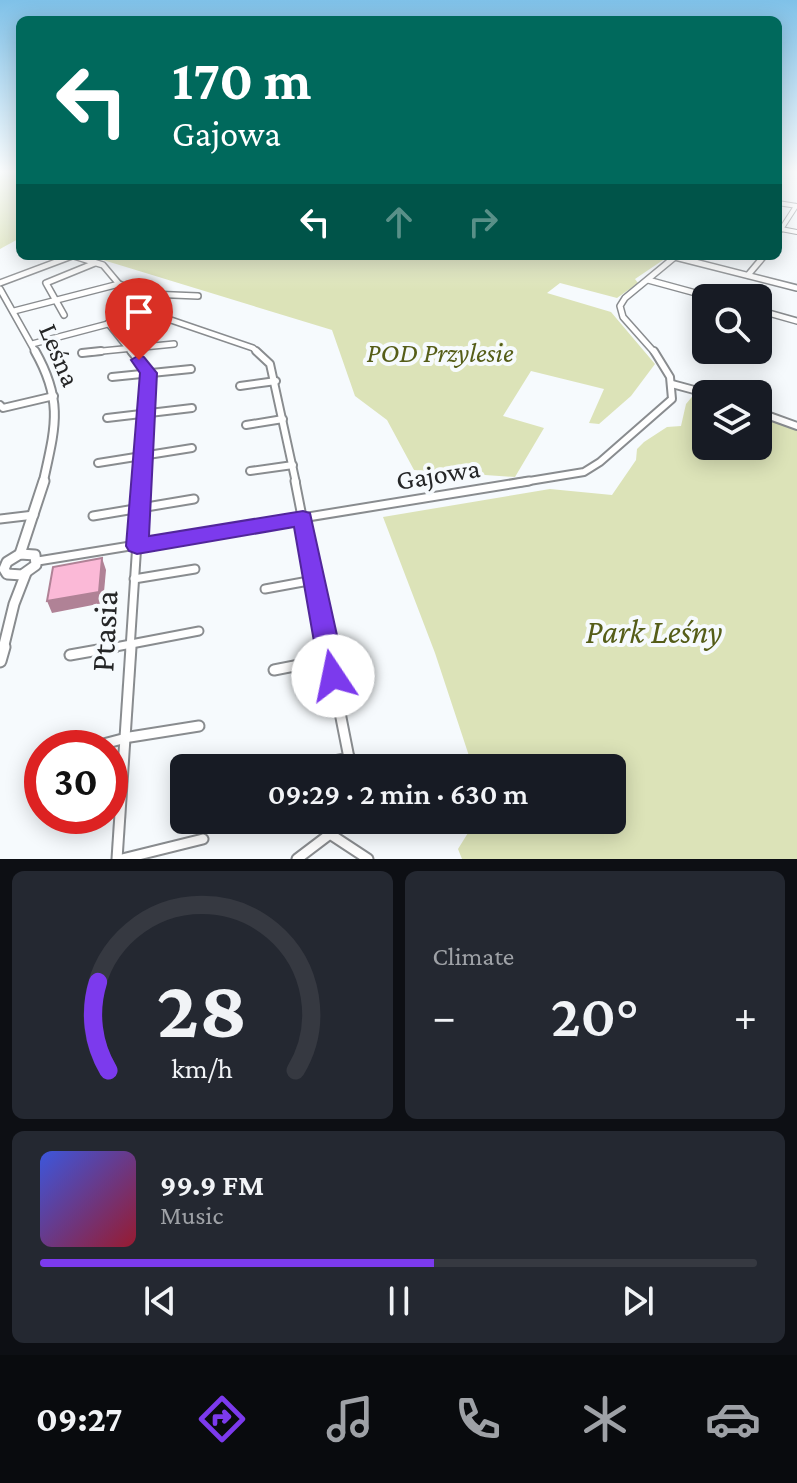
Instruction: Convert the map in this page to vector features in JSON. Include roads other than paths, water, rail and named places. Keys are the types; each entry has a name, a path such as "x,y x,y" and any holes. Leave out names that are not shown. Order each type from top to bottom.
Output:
{"street":[{"path":"3,279 62,260"},
{"path":"86,260 105,267 119,284"},
{"path":"671,260 623,300 620,310 662,364 672,384 692,389"},
{"path":"691,260 797,288"},
{"path":"748,275 761,260"},
{"path":"64,315 46,283 95,263"},
{"name":"Leśna","path":"3,279 2,291 32,344 55,396 55,422 31,534 35,557"},
{"path":"648,280 692,292"},
{"path":"14,311 119,284 154,295 198,296"},
{"path":"2,307 9,301"},
{"path":"772,314 797,321"},
{"path":"32,344 108,323 163,318 253,348 270,364 293,465 348,754"},
{"path":"108,323 148,373"},
{"path":"82,353 174,344"},
{"path":"112,377 191,369"},
{"name":"Ptasia","path":"126,730 148,373"},
{"path":"240,386 276,381"},
{"name":"Gajowa","path":"35,557 137,546 590,470 669,404 674,393 672,384"},
{"path":"1,407 55,396"},
{"path":"107,418 192,408"},
{"path":"772,417 797,426"},
{"path":"246,425 283,419"},
{"path":"98,463 192,448"},
{"path":"250,471 293,465"},
{"path":"93,516 194,499"},
{"path":"0,519 34,515"},
{"name":"Leśna","path":"20,554 31,534"},
{"path":"0,661 3,633 35,557 20,554 5,569"},
{"path":"5,569 26,573"},
{"path":"5,569 14,604"},
{"path":"134,579 195,569"},
{"path":"265,589 314,580"},
{"path":"70,655 199,631"},
{"path":"274,670 330,659"},
{"path":"128,738 199,726"},
{"name":"Ptasia","path":"119,859 120,834"},
{"path":"297,859 330,834 368,859"},
{"path":"119,859 203,839"}],"park label":[{"name":"POD Przylesie","path":"440,352"},
{"name":"Park Leśny","path":"654,631"}]}
